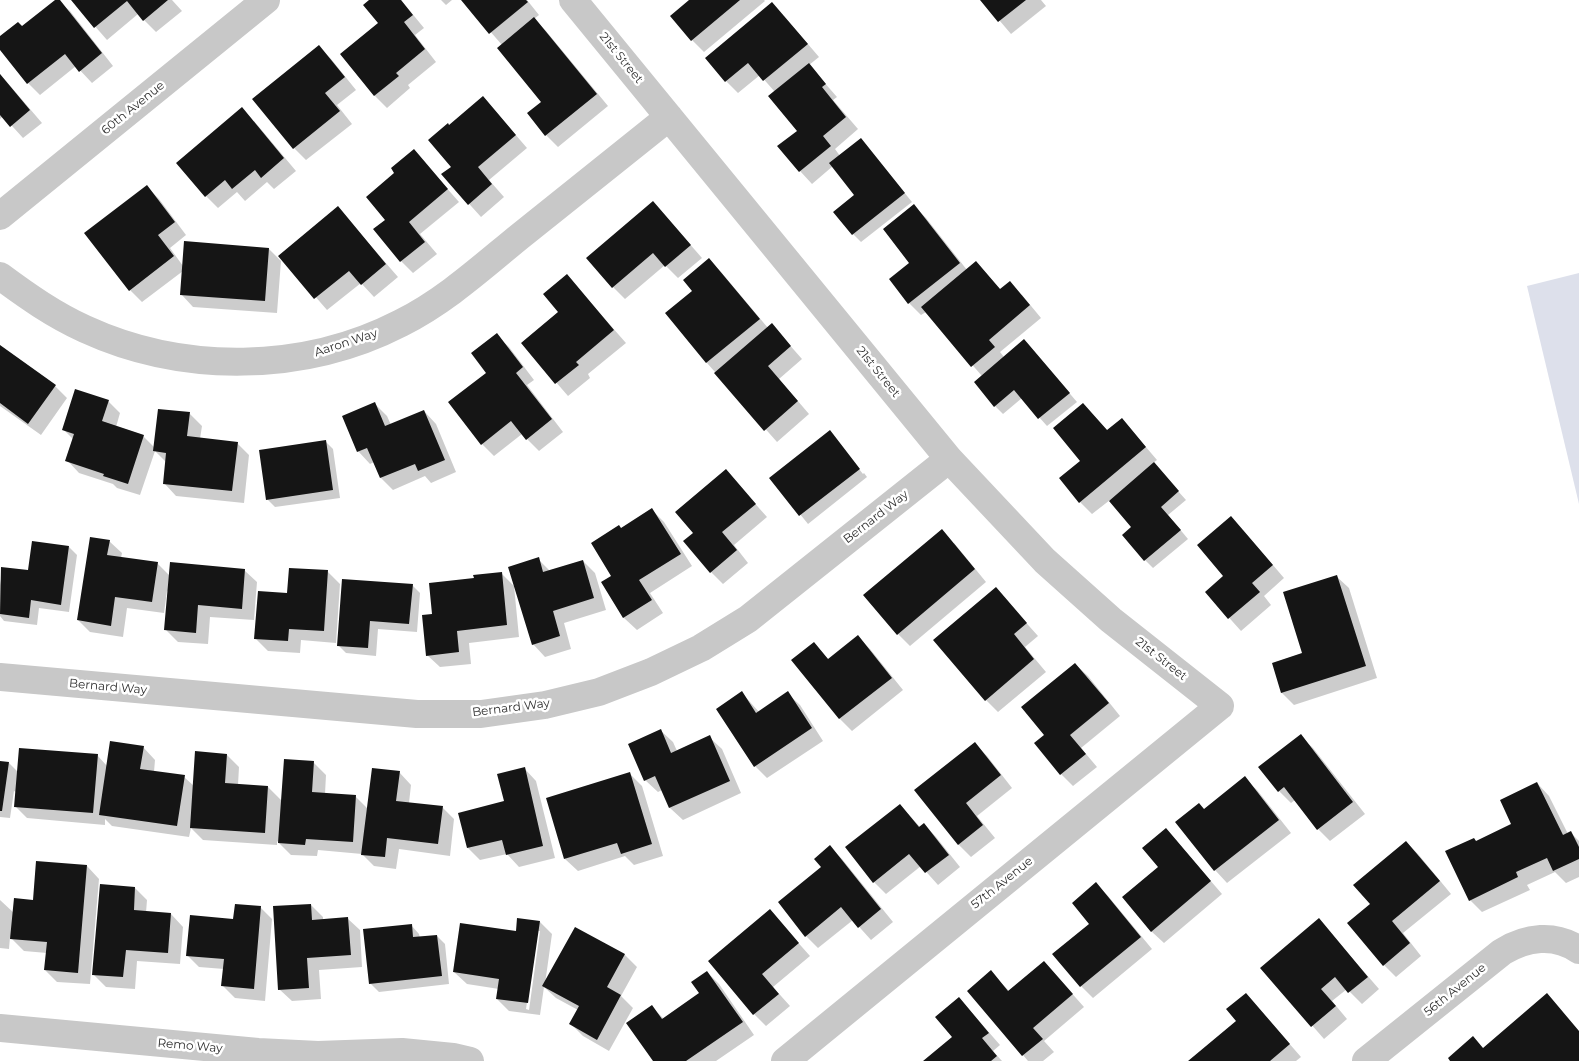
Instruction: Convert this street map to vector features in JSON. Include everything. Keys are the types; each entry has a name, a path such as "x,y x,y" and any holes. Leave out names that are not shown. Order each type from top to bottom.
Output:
{"street":[{"name":"60th Avenue","path":"0,216 266,0"},
{"name":"21st Street","path":"574,0 949,459 1045,560 1111,620 1220,706"},
{"name":"Aaron Way","path":"0,276 34,301 84,329 139,349 204,360 246,362 304,356 360,341 401,323 445,297 669,116"},
{"name":"Bernard Way","path":"0,677 417,714 481,714 545,705 608,688 652,672 701,648 748,619 949,459"},
{"name":"57th Avenue","path":"785,1061 1220,706"},
{"name":"56th Avenue","path":"1366,1061 1513,945 1531,939 1552,939 1571,944 1579,950"},
{"name":"Remo Way","path":"0,1028 258,1052 318,1054 402,1052 453,1057 470,1061"}],"shaded area":[{"path":"1579,273 1579,504 1527,286"}],"building":[{"path":"55,0 60,0 102,53 79,72 65,54 27,84 0,50 0,36 18,22 22,26"},
{"path":"71,0 168,0 143,21 127,1 94,28"},
{"path":"369,0 401,0 413,15 404,22 425,49 396,73 399,76 374,96 340,54 378,23 363,5"},
{"path":"461,0 526,0 528,2 489,34"},
{"path":"689,0 740,0 691,41 670,16"},
{"path":"980,0 1026,0 998,22"},
{"path":"772,2 808,44 763,81 748,63 725,82 705,58"},
{"path":"534,17 597,94 545,136 527,113 541,102 497,48"},
{"path":"319,45 345,77 325,93 340,111 293,149 252,99"},
{"path":"809,63 826,84 822,87 846,117 823,136 831,146 799,172 777,146 797,131 768,96"},
{"path":"0,74 30,110 10,127 0,115"},
{"path":"483,96 516,135 478,167 492,184 468,205 441,174 451,167 428,140"},
{"path":"242,107 284,158 261,178 255,170 232,189 225,180 205,197 176,163"},
{"path":"861,138 905,193 852,235 833,212 854,195 829,163"},
{"path":"414,149 448,189 409,222 425,242 400,262 373,229 385,220 366,197 394,173 391,168"},
{"path":"147,185 175,222 158,235 174,256 129,291 84,233"},
{"path":"653,201 691,245 665,267 653,253 612,288 586,258"},
{"path":"914,204 960,263 908,304 889,279 909,263 883,229"},
{"path":"338,206 386,264 361,285 349,271 314,299 278,256"},
{"path":"184,241 269,248 265,301 180,295"},
{"path":"709,258 760,319 706,363 665,313 692,291 683,280"},
{"path":"976,261 1000,289 1010,281 1030,305 989,340 995,347 971,367 921,307"},
{"path":"567,274 614,330 576,362 579,365 555,384 521,343 558,312 543,294"},
{"path":"772,323 791,346 768,366 798,401 764,431 714,373"},
{"path":"497,333 523,367 516,373 552,419 526,440 511,421 481,445 448,402 486,373 471,353"},
{"path":"1024,339 1070,393 1038,419 1014,390 994,407 974,382"},
{"path":"0,345 56,385 28,424 0,403"},
{"path":"75,389 109,400 102,421 144,435 128,484 65,461 74,434 62,430"},
{"path":"375,402 385,426 424,410 445,460 418,471 415,464 380,478 367,448 357,452 342,416"},
{"path":"1083,403 1107,430 1122,418 1146,447 1079,503 1059,478 1080,461 1053,428"},
{"path":"158,409 190,412 187,436 238,442 232,491 163,484 166,453 153,451"},
{"path":"830,430 860,469 799,516 769,478"},
{"path":"326,440 333,490 266,500 259,450"},
{"path":"1154,462 1179,491 1161,507 1181,530 1144,561 1122,535 1131,527 1109,501"},
{"path":"726,469 756,504 722,532 737,550 710,573 683,541 693,533 675,512"},
{"path":"652,508 681,554 639,580 652,600 623,618 601,582 611,576 591,543 619,525 621,528"},
{"path":"1231,516 1273,565 1252,583 1260,592 1228,619 1205,592 1223,576 1197,545"},
{"path":"942,529 975,569 897,635 863,595"},
{"path":"90,537 110,540 107,555 158,562 152,602 115,597 111,626 77,620"},
{"path":"32,541 69,546 61,605 31,600 29,618 0,614 1,567 28,570"},
{"path":"539,557 543,572 583,560 594,598 553,611 560,636 532,645 508,567"},
{"path":"170,562 245,569 242,609 198,605 196,633 164,630"},
{"path":"289,568 328,570 324,631 289,629 288,641 254,639 258,591 287,593"},
{"path":"502,572 507,625 457,631 459,652 426,656 422,615 432,614 429,583 474,578 473,575"},
{"path":"1337,575 1366,666 1281,693 1272,663 1302,653 1283,592"},
{"path":"342,579 413,584 409,624 370,621 368,648 337,646"},
{"path":"996,587 1027,623 1014,634 1034,659 985,701 933,640"},
{"path":"858,635 892,678 839,719 791,660 814,642 828,659"},
{"path":"1075,663 1109,703 1070,735 1086,754 1060,775 1034,743 1044,735 1021,707"},
{"path":"742,691 756,713 788,691 812,728 754,767 716,709"},
{"path":"661,729 671,753 710,735 730,781 669,808 655,776 644,781 628,744"},
{"path":"1301,734 1353,802 1317,830 1284,787 1278,792 1258,767"},
{"path":"110,741 144,746 140,769 185,775 177,826 99,815"},
{"path":"975,742 1001,775 966,803 983,825 958,845 914,790"},
{"path":"19,748 98,754 93,813 14,807"},
{"path":"195,751 227,754 225,783 268,786 265,833 190,828"},
{"path":"284,759 314,761 312,792 356,795 353,842 306,839 305,845 278,843"},
{"path":"0,761 9,762 2,811 0,811"},
{"path":"525,767 543,846 506,855 502,840 467,848 458,813 504,801 497,774"},
{"path":"372,768 400,771 396,801 443,806 438,844 387,838 385,857 361,855"},
{"path":"630,772 652,844 621,854 617,843 564,859 546,798"},
{"path":"1245,776 1279,820 1214,871 1175,822 1199,803 1204,809"},
{"path":"1537,782 1563,835 1571,831 1579,847 1579,859 1553,871 1547,858 1516,872 1518,877 1469,901 1445,851 1474,838 1476,841 1511,824 1500,800"},
{"path":"900,804 919,827 924,823 949,855 925,873 909,854 873,883 845,847"},
{"path":"1166,828 1211,881 1151,932 1122,897 1158,867 1142,848"},
{"path":"1406,841 1440,881 1392,921 1410,943 1383,966 1347,923 1370,904 1353,885"},
{"path":"830,845 881,909 858,928 841,907 805,937 778,902 821,867 814,859"},
{"path":"36,861 87,865 78,973 44,970 47,942 10,939 14,898 33,900"},
{"path":"1096,882 1141,937 1080,987 1052,954 1089,924 1072,903"},
{"path":"100,884 135,887 134,910 171,913 168,953 126,950 123,977 92,975"},
{"path":"235,904 261,906 254,989 221,986 224,959 186,956 190,915 233,919"},
{"path":"311,904 312,920 348,917 351,955 307,958 309,988 278,990 273,906"},
{"path":"770,909 799,943 762,974 779,994 753,1015 708,961"},
{"path":"517,918 540,921 528,1003 496,999 499,979 453,972 460,923 516,931"},
{"path":"1319,918 1368,977 1348,993 1335,977 1321,989 1336,1006 1311,1027 1260,968"},
{"path":"412,924 413,937 437,935 442,976 369,984 363,929"},
{"path":"575,927 625,954 607,987 621,995 597,1040 569,1024 579,1006 542,986"},
{"path":"1044,961 1073,994 1033,1028 1043,1039 1022,1056 967,991 991,970 1008,991"},
{"path":"707,971 743,1022 686,1061 653,1061 626,1023 652,1005 662,1019 699,993 691,982"},
{"path":"1246,993 1290,1044 1270,1061 1188,1061 1236,1021 1226,1009"},
{"path":"1547,993 1579,1031 1579,1061 1450,1061 1448,1058 1473,1036 1483,1048"},
{"path":"959,997 989,1033 982,1038 997,1056 991,1061 923,1061 952,1037 935,1017"}]}
